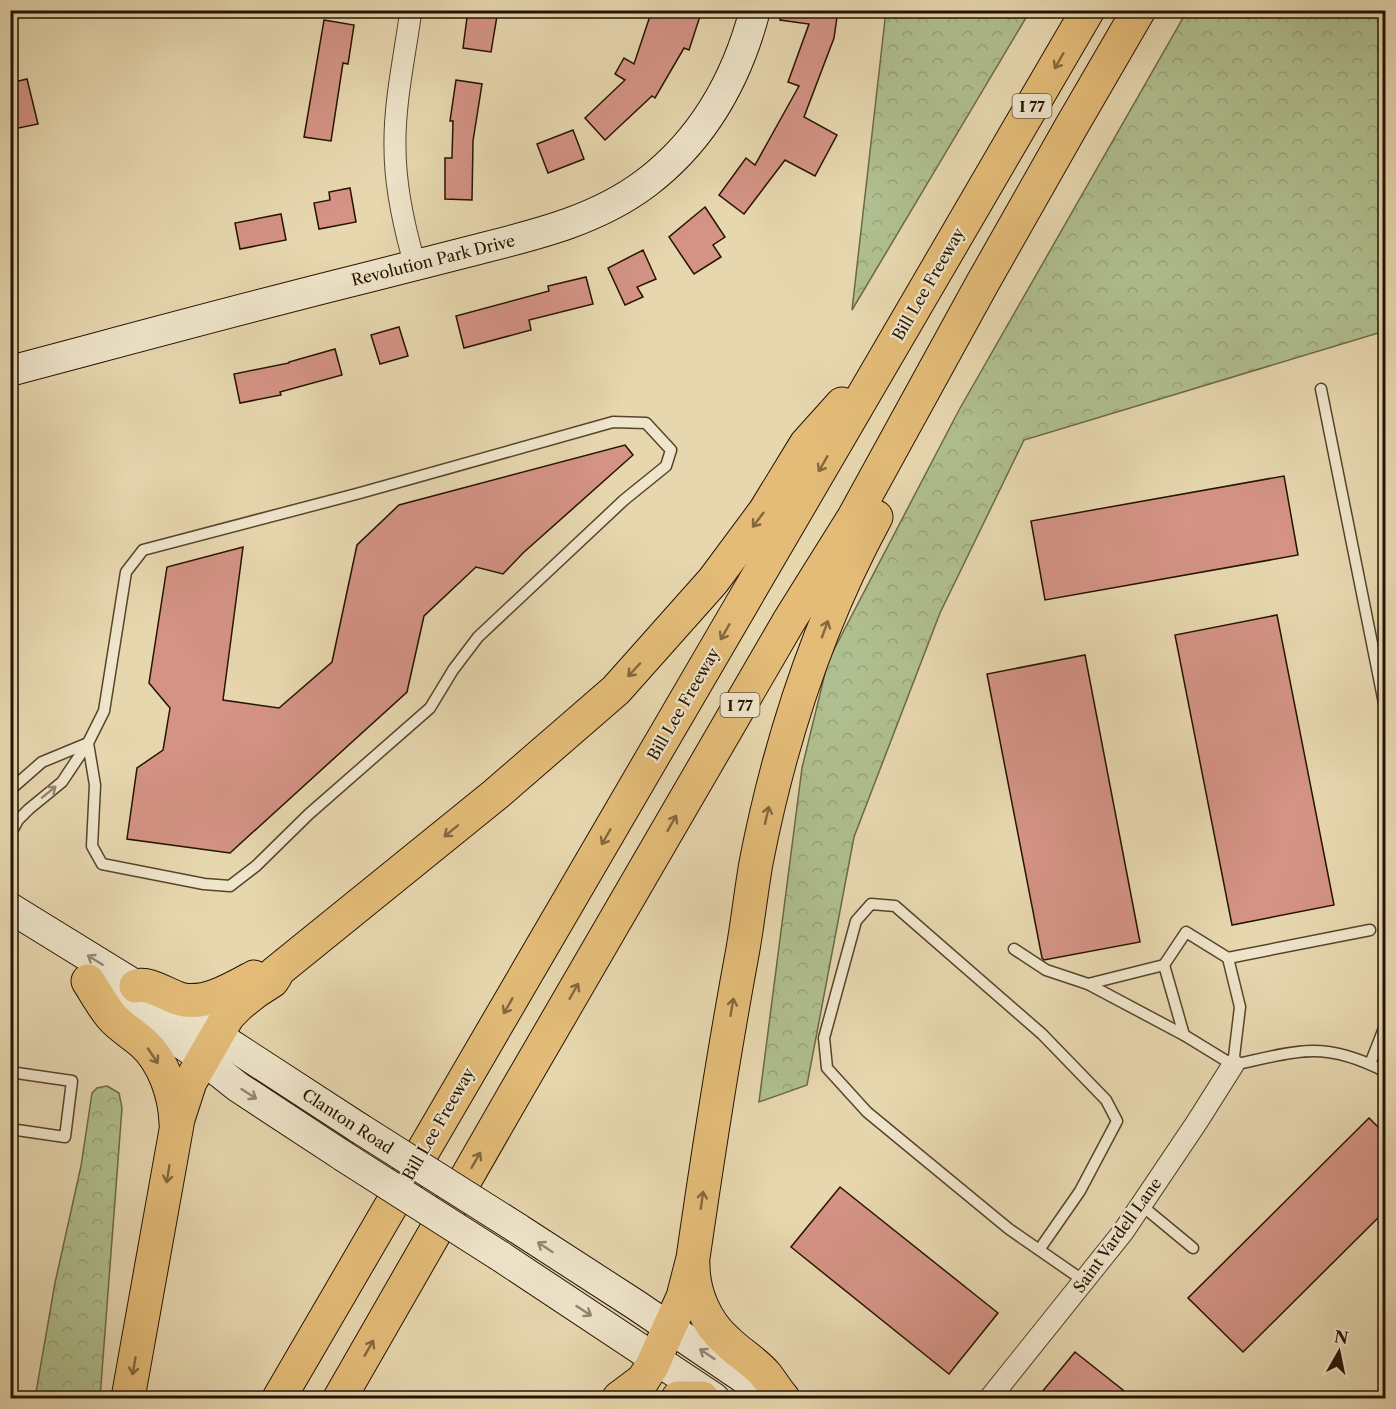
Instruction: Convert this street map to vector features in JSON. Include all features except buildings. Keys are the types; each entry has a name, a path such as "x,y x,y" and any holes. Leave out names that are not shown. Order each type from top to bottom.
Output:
{"highway":[{"name":"Bill Lee Freeway","path":"279,1398 1088,10"},
{"name":"I 77","path":"340,1398 526,1072 777,641 854,518 982,284 1139,10"},
{"path":"619,1398 643,1380 683,1297 693,1258 756,864 784,744 798,700 831,611 868,531 907,459 982,284"},
{"path":"128,1398 176,1129 185,1094 209,1047 232,1011 272,981 275,973 496,794 616,690 713,581 765,511 806,444 884,359"},
{"path":"136,986 150,987 179,999 197,1000 224,993 262,972 269,970 275,973"},
{"path":"88,981 112,1018 144,1044 155,1058 171,1090 176,1129"},
{"path":"693,1258 695,1285 709,1319 726,1341 765,1374 783,1398"},
{"path":"678,1398 702,1398"}],"main road":[{"name":"Revolution Park Drive","path":"12,366 560,227 603,210 646,183 677,156 703,126 725,92 734,73 748,39 755,10"},
{"name":"Clanton Road","path":"10,908 136,986 209,1047 238,1087 500,1256 714,1398"},
{"name":"Clanton Road","path":"10,930 88,981 359,1128 516,1228 773,1398"}],"street":[{"path":"411,10 398,104 395,147 398,189 405,229 415,265"},
{"name":"Saint Vardell Lane","path":"990,1398 1123,1232 1233,1065"}],"lane":[{"path":"1321,389 1386,713"},
{"path":"10,835 18,820 62,782 88,743 104,711 126,572 143,550 349,496 613,422 646,423 672,450 666,466 624,500 478,637 453,670 430,708 309,814 256,866 230,886 204,884 102,864 92,846 95,785 88,743"},
{"path":"10,790 42,762 88,743"},
{"path":"1039,1250 1080,1191 1117,1121 1106,1100 1042,1034 895,906 871,904 856,921 841,974 824,1038 827,1068 867,1112 1009,1229 1039,1250 1084,1281"},
{"path":"1088,984 1164,965 1186,932 1228,958 1370,930"},
{"path":"1014,949 1046,970 1088,984 1184,1035 1233,1065 1312,1051 1340,1054 1371,1064 1386,1072"},
{"path":"1228,958 1240,1006 1233,1065"},
{"path":"1164,965 1184,1035"},
{"path":"1371,1064 1386,1023"},
{"path":"10,1072 72,1081 65,1137 10,1129"},
{"path":"1141,1205 1193,1248"}],"green space":[{"path":"886,11 1030,11 852,310"},
{"path":"1187,11 1385,11 1385,331 1024,440 940,613 854,837 807,1085 759,1102 802,768 828,661 959,410"},
{"path":"107,1086 119,1093 122,1108 100,1398 35,1398 55,1283 81,1166 92,1093 97,1088"}]}
